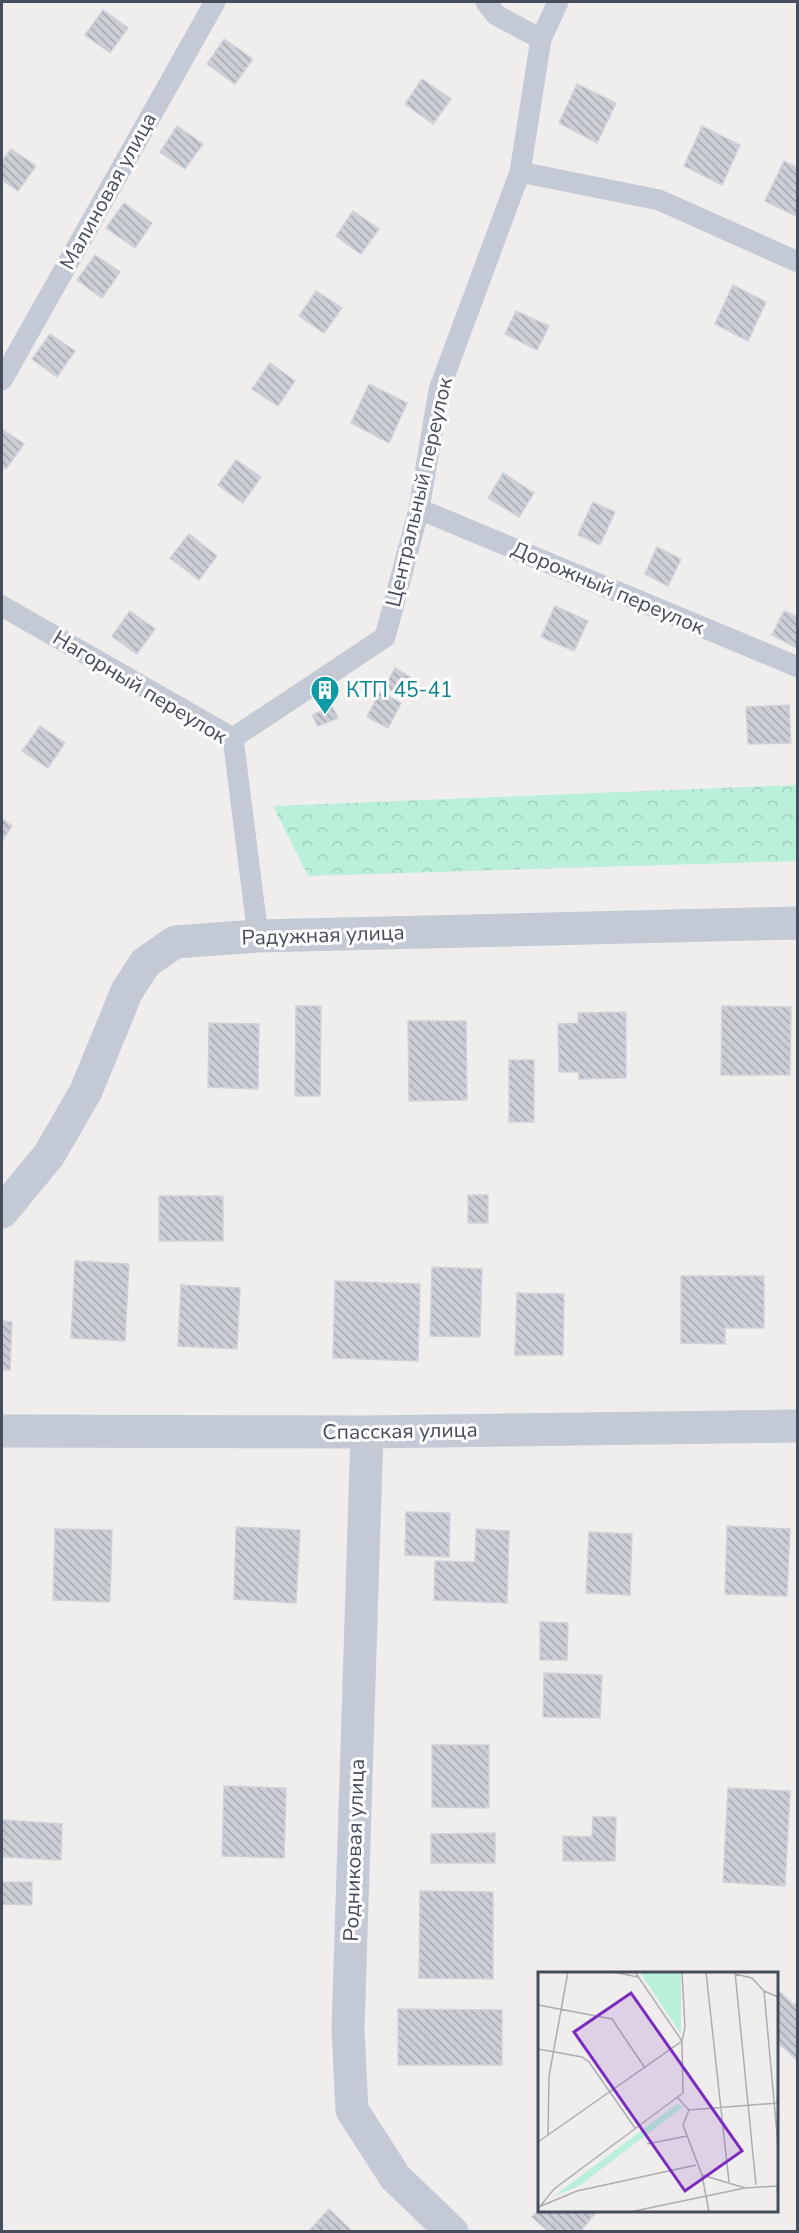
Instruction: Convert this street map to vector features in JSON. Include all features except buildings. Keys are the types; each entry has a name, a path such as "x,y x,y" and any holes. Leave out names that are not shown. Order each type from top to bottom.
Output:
{"street":[{"name":"Радужная улица","path":"2,1212 49,1155 80,1100 127,991 145,963 175,942 258,936 798,923"},
{"name":"Спасская улица","path":"2,1431 367,1432 798,1426"},
{"name":"Родниковая улица","path":"367,1432 348,2030 352,2110 395,2177 452,2232"}],"lane":[{"name":"Малиновая улица","path":"2,381 215,2"},
{"path":"486,2 496,15 541,39"},
{"name":"Центральный переулок","path":"233,738 385,637 419,509 439,390 520,172 541,39 558,2"},
{"path":"520,172 659,200 798,262"},
{"name":"Дорожный переулок","path":"419,509 798,667"},
{"name":"Нагорный переулок","path":"2,606 233,738 258,936"}],"green space":[{"path":"797,785 797,861 308,876 273,806"}],"place":[{"name":"КТП 45-41","path":"325,716"}]}
